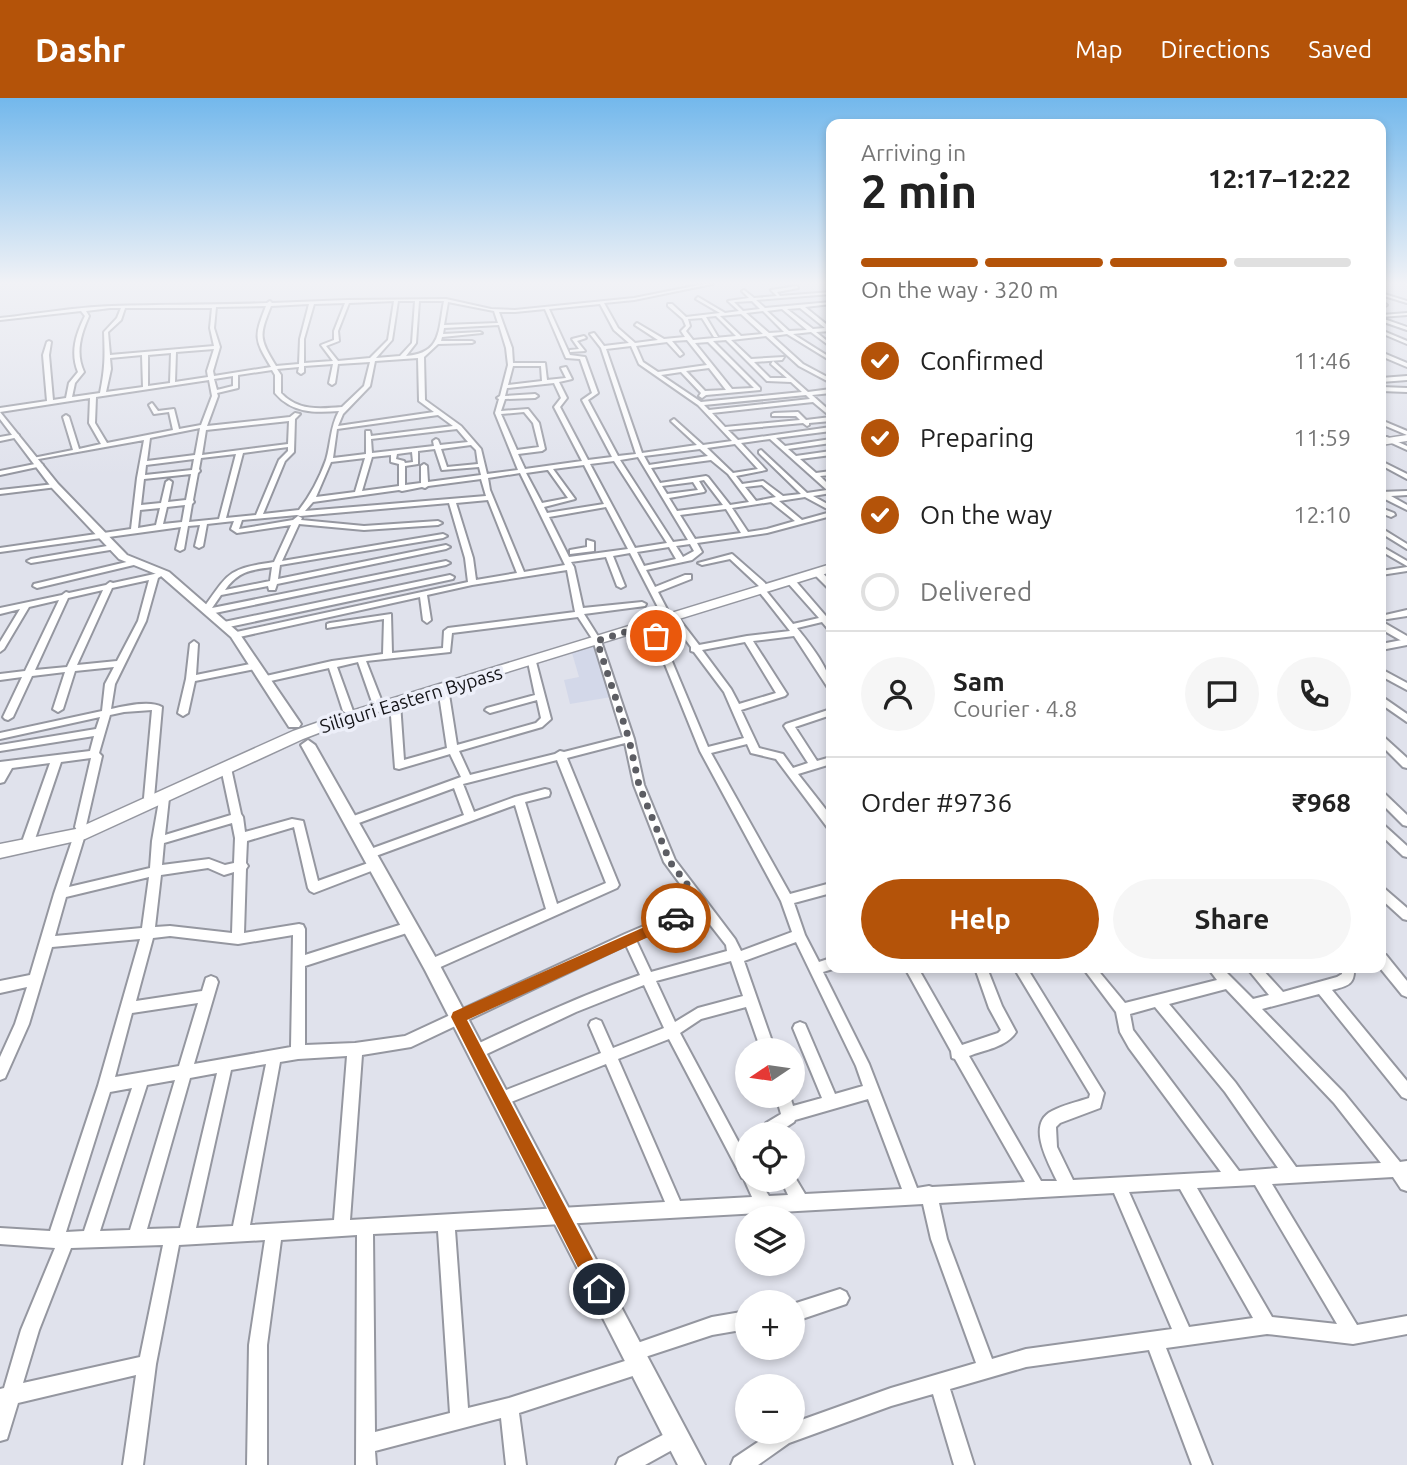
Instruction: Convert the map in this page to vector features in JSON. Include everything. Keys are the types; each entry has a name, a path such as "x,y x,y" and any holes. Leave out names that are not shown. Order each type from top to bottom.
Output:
{"main road":[{"path":"1386,438 1407,435"},
{"name":"Siliguri Eastern Bypass","path":"761,587 826,568"},
{"name":"Siliguri Eastern Bypass","path":"0,851 80,831 300,733 826,568"},
{"name":"Siliguri Eastern Bypass","path":"157,798 348,711 647,625 669,616"},
{"name":"Siliguri Eastern Bypass","path":"0,844 80,831"}],"street":[{"path":"48,348 46,355 50,402"},
{"path":"51,389 71,385 79,377 81,370 75,360 76,348"},
{"path":"103,393 106,348"},
{"path":"106,357 208,348"},
{"path":"180,549 204,427 214,392 211,377 217,348"},
{"path":"262,348 278,375 278,393 289,404 300,409 342,409"},
{"path":"301,372 302,348"},
{"path":"325,348 336,361 332,383"},
{"path":"271,597 277,563 329,460 334,428 342,409 367,386 373,358 383,348"},
{"path":"401,358 409,348"},
{"path":"431,348 421,357 301,364 69,398 0,412 55,486 103,537 135,562 165,574 208,610 236,635 255,666 267,679 352,821 431,965 692,1465"},
{"path":"509,348 511,365 498,413 523,473 566,560 579,613 596,640 629,739 639,785 670,862 704,906 737,956 764,1038"},
{"path":"504,387 568,380 567,360 562,348"},
{"path":"567,360 583,350 581,348"},
{"path":"603,348 639,454 698,552 681,560 641,569"},
{"path":"635,348 641,363 700,404 763,470 732,475"},
{"path":"673,348 680,354"},
{"path":"695,348 730,391"},
{"path":"717,348 758,389"},
{"path":"737,348 771,382 791,380"},
{"path":"781,348 826,378"},
{"path":"810,349 818,348"},
{"path":"810,349 826,358"},
{"path":"172,382 174,351"},
{"path":"145,353 145,386"},
{"path":"1386,356 1407,365"},
{"path":"421,357 422,401 459,427 479,450 488,494 522,575"},
{"path":"511,365 543,364 581,357 595,393 585,400 616,458 681,560"},
{"path":"750,361 791,357"},
{"path":"1393,359 1407,358"},
{"path":"774,363 826,412"},
{"path":"543,364 545,383"},
{"path":"656,374 710,366"},
{"path":"682,370 709,402"},
{"path":"214,392 236,387 235,373"},
{"path":"1386,380 1407,378"},
{"path":"556,382 564,398 557,407 653,591 737,708 757,753 779,756 826,818"},
{"path":"69,398 71,385"},
{"path":"704,393 778,387"},
{"path":"1386,389 1407,390"},
{"path":"700,404 826,392"},
{"path":"93,395 92,423 105,445"},
{"path":"500,398 535,396"},
{"path":"709,412 815,401"},
{"path":"152,405 156,412 172,410 176,432"},
{"path":"259,516 282,460 291,452 292,419 300,409"},
{"path":"498,413 526,410 536,423 541,449 515,452"},
{"path":"334,428 438,413"},
{"path":"774,415 798,414 813,431"},
{"path":"417,416 417,432"},
{"path":"66,417 76,450"},
{"path":"723,429 826,418"},
{"path":"0,473 76,450 204,427 292,419"},
{"path":"674,421 732,475 755,504"},
{"path":"358,495 369,455 366,423"},
{"path":"1386,424 1407,435"},
{"path":"368,438 459,427"},
{"path":"311,500 826,430"},
{"path":"433,431 444,469 483,465"},
{"path":"0,439 17,436"},
{"path":"134,531 147,437"},
{"path":"771,437 826,485"},
{"path":"1386,438 1407,448"},
{"path":"783,448 826,442"},
{"path":"329,460 472,443"},
{"path":"142,464 292,445"},
{"path":"402,465 416,463 415,450"},
{"path":"222,520 240,452"},
{"path":"394,452 393,461 401,461 402,465 402,489"},
{"path":"761,452 806,495 826,508"},
{"path":"797,459 826,454"},
{"path":"647,467 711,458"},
{"path":"797,459 826,459"},
{"path":"684,462 694,474 726,469"},
{"path":"424,466 425,486"},
{"path":"1386,466 1407,477"},
{"path":"539,506 572,499 550,469"},
{"path":"140,478 197,471"},
{"path":"815,475 826,474"},
{"path":"665,496 702,491 695,479"},
{"path":"658,485 708,479 745,533"},
{"path":"822,481 826,481"},
{"path":"159,527 169,482"},
{"path":"741,486 763,483 800,522"},
{"path":"0,492 55,486"},
{"path":"675,513 755,504 826,491"},
{"path":"0,550 159,527 259,516 299,516 398,507 488,494"},
{"path":"456,586 446,563 446,547 434,503 437,496 488,494"},
{"path":"1386,494 1407,494"},
{"path":"1386,496 1407,508"},
{"path":"452,501 472,583"},
{"path":"137,508 191,502"},
{"path":"544,516 608,505"},
{"path":"398,507 398,526"},
{"path":"1386,512 1391,515"},
{"path":"566,560 745,533 800,522 826,513"},
{"path":"239,518 235,529 237,531 299,516 364,528 438,523"},
{"path":"199,545 204,522"},
{"path":"1386,533 1407,547"},
{"path":"208,610 236,572 443,536"},
{"path":"236,635 456,586 522,575 591,549 590,542"},
{"path":"31,561 113,547"},
{"path":"220,593 446,547"},
{"path":"1386,551 1407,564"},
{"path":"609,555 621,586"},
{"path":"702,563 732,556 761,587 826,678"},
{"path":"295,560 296,592"},
{"path":"37,586 135,562"},
{"path":"208,610 446,563"},
{"path":"1386,572 1407,569"},
{"path":"817,572 826,581"},
{"path":"0,611 110,584 165,574"},
{"path":"0,1073 22,1024 80,831 110,684 142,621 153,576"},
{"path":"224,625 450,577"},
{"path":"653,591 688,577"},
{"path":"790,580 826,621"},
{"path":"58,709 71,668 110,584"},
{"path":"423,593 427,620"},
{"path":"8,717 66,594"},
{"path":"0,649 26,604"},
{"path":"267,679 361,659 447,650 448,631 642,604"},
{"path":"1386,617 1407,613"},
{"path":"330,626 388,616 387,656"},
{"path":"694,649 826,623"},
{"path":"647,625 664,652 705,751 787,900 799,935 817,968 921,1194 987,1368"},
{"path":"1386,627 1407,642"},
{"path":"737,708 782,694 747,639"},
{"path":"1386,647 1407,642"},
{"path":"183,713 191,679 194,644"},
{"path":"361,659 377,702"},
{"path":"395,702 399,765 542,724 546,719 532,662"},
{"path":"0,677 122,663"},
{"path":"332,664 348,711"},
{"path":"191,679 255,666"},
{"path":"1386,676 1407,687"},
{"path":"443,688 452,748 470,817"},
{"path":"490,710 541,696"},
{"path":"1386,703 1407,719"},
{"path":"0,736 145,705 159,710 158,841 148,933 60,1240 5,1397 0,1432"},
{"path":"814,765 789,726 826,714"},
{"path":"0,748 101,732"},
{"path":"352,821 462,780 629,739"},
{"path":"705,751 749,740"},
{"path":"1386,745 1407,764"},
{"path":"0,779 4,765 94,754"},
{"path":"431,965 613,885 561,754"},
{"path":"29,839 57,759"},
{"path":"791,772 826,761"},
{"path":"226,768 241,838 238,939"},
{"path":"241,838 299,824 314,888 372,859 470,817 545,793"},
{"path":"519,800 553,912"},
{"path":"1386,802 1407,822"},
{"path":"158,841 238,817"},
{"path":"1386,834 1407,853"},
{"path":"60,894 155,871 209,863 224,870 242,866"},
{"path":"787,900 826,889"},
{"path":"1386,896 1407,915"},
{"path":"105,1086 225,1067 298,1052 355,1049 406,1042 704,906"},
{"path":"301,962 409,927"},
{"path":"46,942 183,931 238,939 299,929 301,962 298,1052"},
{"path":"476,1052 547,1018 647,977 737,956 799,935"},
{"path":"629,938 672,1031 735,1150"},
{"path":"817,968 826,965"},
{"path":"1386,965 1407,991"},
{"path":"914,973 1037,1189"},
{"path":"957,1053 1002,1038 1009,1032 996,1008 983,973"},
{"path":"1023,973 1097,1093 1095,1103 1055,1117 1048,1124 1049,1147 1068,1187"},
{"path":"1092,973 1122,1010 1127,1032 1236,1179"},
{"path":"1219,973 1339,1098 1402,1169 1407,1183"},
{"path":"1258,973 1280,998"},
{"path":"1251,1006 1341,982 1349,977 1349,973"},
{"path":"0,987 36,979"},
{"path":"136,1238 211,982"},
{"path":"1122,1010 1228,983"},
{"path":"1321,986 1407,1093"},
{"path":"128,1008 206,996"},
{"path":"501,1099 672,1031 698,1014 751,1000"},
{"path":"1158,1002 1230,1087 1293,1176"},
{"path":"596,1025 676,1210"},
{"path":"800,1028 831,1102"},
{"path":"341,1228 355,1049"},
{"path":"240,1234 274,1058"},
{"path":"133,1465 147,1364 225,1067"},
{"path":"89,1239 142,1080"},
{"path":"789,1114 872,1091"},
{"path":"784,1122 788,1120 787,1108"},
{"path":"0,1236 60,1240 240,1234 1402,1169"},
{"path":"1259,1177 1353,1335"},
{"path":"1184,1181 1267,1325"},
{"path":"1118,1185 1184,1338"},
{"path":"758,1192 764,1204"},
{"path":"795,1192 800,1202"},
{"path":"446,1223 460,1420"},
{"path":"365,1227 366,1465"},
{"path":"257,1465 258,1345 274,1232"},
{"path":"805,1309 839,1298"},
{"path":"366,1444 509,1407 636,1360 712,1326 735,1322"},
{"path":"741,1465 783,1436 891,1396 1027,1358 1267,1325 1353,1335 1407,1325"},
{"path":"1154,1340 1202,1465"},
{"path":"5,1397 147,1364"},
{"path":"939,1384 964,1465"},
{"path":"509,1407 516,1465"},
{"path":"626,1465 676,1437"}],"shaded area":[{"path":"594,646 611,697 570,704 564,680 579,677 572,653"}],"way so far":[{"path":"656,636 647,625 597,641 629,739 639,785 670,862 682,881 704,906 676,918"}],"route":[{"path":"599,1289 458,1017 676,918"}]}
